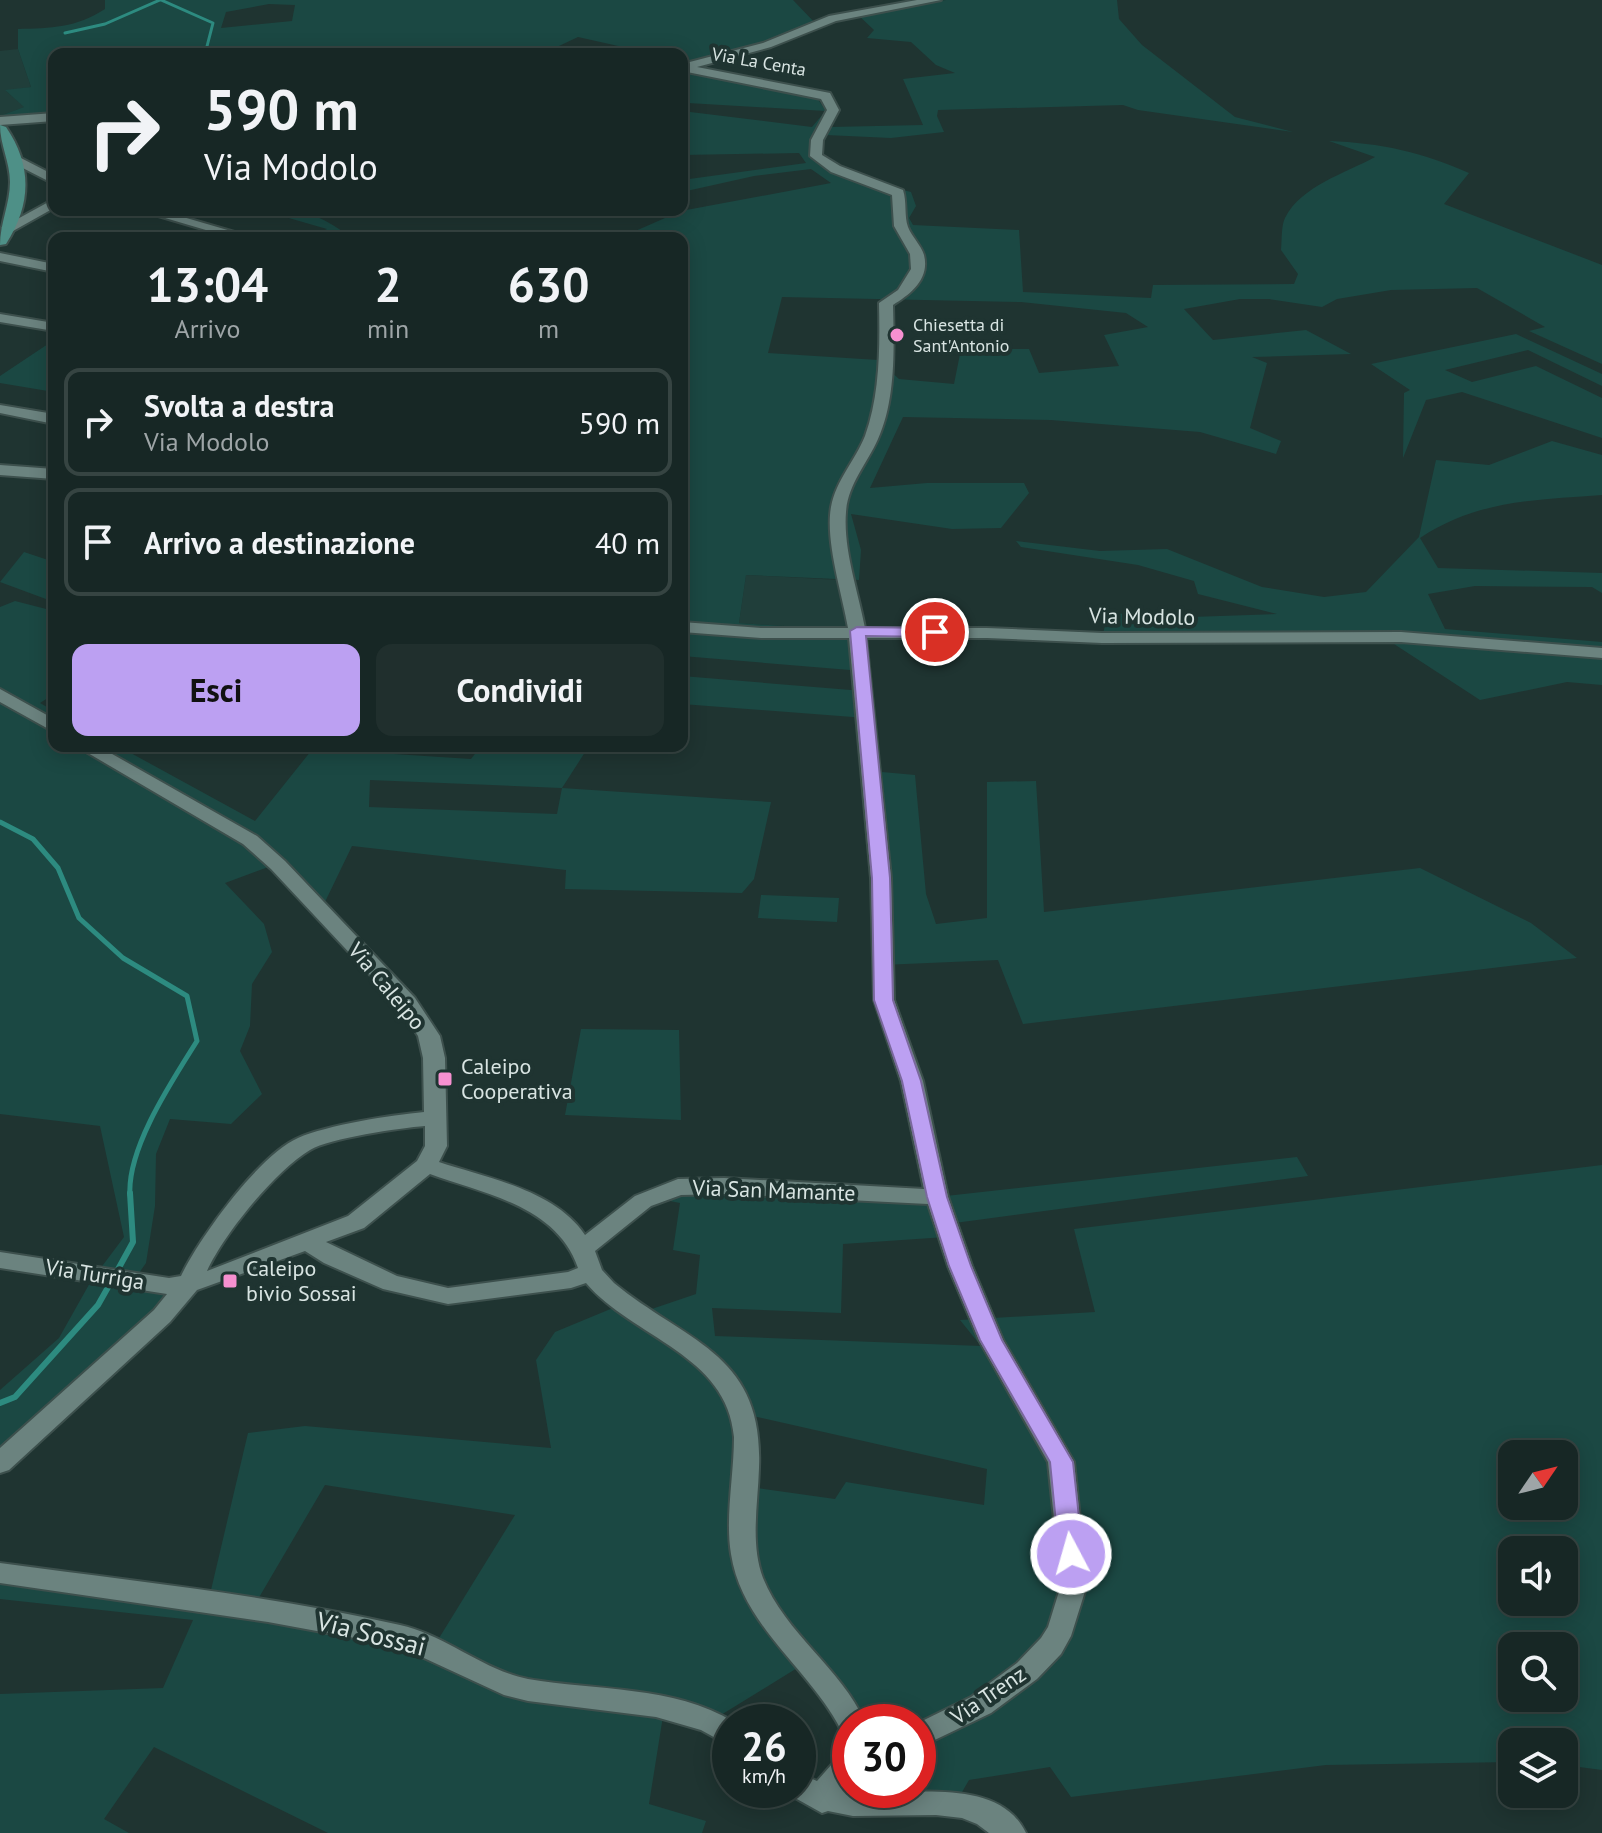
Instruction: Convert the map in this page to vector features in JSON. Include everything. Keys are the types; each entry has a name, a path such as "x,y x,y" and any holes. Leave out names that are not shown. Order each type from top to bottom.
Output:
{"main road":[{"path":"0,130 10,154 18,193 4,234"}],"street":[{"path":"688,66 767,45 833,18 936,0"},
{"name":"Via La Centa","path":"688,69 826,96 833,110 817,140 816,156 830,169 887,186 898,193 901,226 917,254 918,269 913,282 886,303 887,344 882,396 872,437 843,489 838,510 838,530 857,631"},
{"path":"0,121 48,117"},
{"path":"10,154 48,176"},
{"path":"4,234 48,207"},
{"path":"166,216 226,232"},
{"path":"0,257 48,267"},
{"path":"0,318 48,326"},
{"path":"0,409 48,418"},
{"path":"0,470 48,474"},
{"name":"Via Modolo","path":"688,627 761,633 857,631 1102,638 1401,637 1602,653"},
{"name":"Via Trenz","path":"857,631 881,878 884,1000 912,1081 937,1197 960,1266 991,1340 1061,1462 1074,1585 1072,1601 1061,1628 1051,1646 1033,1665 999,1694 936,1727"},
{"path":"0,694 48,723"},
{"name":"Via Caleipo","path":"96,752 250,840 278,865 408,1003 429,1036 434,1058 436,1146 426,1165"},
{"path":"0,1463 162,1316 189,1284 203,1254 226,1221 278,1164 305,1143 393,1122 435,1118"},
{"path":"189,1284 356,1222 426,1165 545,1210 566,1224 603,1287 699,1353 723,1377 737,1399 746,1422 742,1536 750,1581 778,1624 843,1704"},
{"name":"Via San Mamante","path":"309,1242 332,1257 391,1283 448,1296 571,1280 643,1201 678,1187 724,1186 937,1197"},
{"name":"Via Turriga","path":"0,1260 169,1286 189,1284"},
{"name":"Via Sossai","path":"0,1573 253,1608 381,1631 418,1641 482,1676 504,1684 528,1690 656,1706 712,1723"},
{"path":"816,1796 837,1806 866,1809 968,1806 996,1819 1011,1833"}],"shaded area":[{"path":"105,0 793,0 816,24 774,45 688,66 688,48 627,48 578,37 555,48 48,48 48,116 0,120 0,116 24,107 5,90 31,87 18,49 18,29 52,27 105,9","holes":["269,4 295,5 292,21 221,28 226,12"]},
{"path":"946,0 1117,0 1119,19 1142,45 1235,117 1293,132 1138,110 1123,105 938,110 937,116 944,132 891,138 826,135 821,154 832,164 836,173 911,192 916,206 909,218 913,225 1019,230 1023,292 1151,298 1153,285 1294,284 1298,274 1281,250 1285,218 1292,207 1313,189 1375,157 1329,141 1366,144 1418,154 1469,173 1444,204 1602,265 1602,364 1529,331 1545,327 1477,288 1391,290 1337,299 1322,307 1269,299 1240,299 1184,309 1213,340 1306,330 1351,354 1252,357 1267,363 1250,428 1281,441 1276,454 1200,432 1051,420 903,417 870,488 927,483 1024,483 1029,493 1001,528 952,529 851,514 861,550 859,580 746,575 739,623 857,631 862,671 688,656 688,232 633,232 670,216 688,216 688,210 831,183 811,169 754,176 688,191 688,179 806,163 799,153 688,155 688,112 812,127 823,114 837,117 831,127 923,125 903,79 955,73 936,65 911,42 867,38 874,30 856,13","holes":["782,297 1021,302 1126,313 1148,327 1104,335 1119,366 1039,373 1029,349 961,349 954,384 899,379 878,360 768,353"]},
{"path":"18,49 31,87 6,91 25,107 0,116 0,51"},
{"path":"688,68 815,95 826,111 688,103"},
{"path":"282,216 314,216 342,232 321,232 327,229"},
{"path":"1516,334 1602,374 1602,386 1528,350 1445,370 1472,382 1536,366 1602,398 1602,438 1462,392 1426,400 1403,458 1404,393 1410,390 1371,364"},
{"path":"48,344 48,391 0,383 0,376"},
{"path":"1552,441 1602,455 1602,495 1530,501 1485,509 1441,525 1420,538 1438,568 1602,573 1602,593 1592,587 1475,586 1428,594 1445,629 1602,642 1602,685 1567,682 1480,700 1394,644 1106,641 1102,638 1108,613 1191,617 1277,614 1198,594 1194,581 1138,565 1021,547 1016,541 1100,551 1167,549 1262,587 1324,597 1366,592 1419,537 1436,460 1489,465"},
{"path":"24,552 48,560 48,600 0,582"},
{"path":"746,575 840,580 857,631 739,623"},
{"path":"15,601 48,609 48,698 40,703 48,708 48,752 129,752 255,821 310,752 471,759 476,752 585,752 562,788 771,802 754,879 742,893 565,889 566,870 352,846 324,904 279,863 225,883 264,924 272,952 252,984 250,1026 240,1051 262,1094 231,1124 170,1119 156,1154 155,1206 146,1263 132,1283 180,1290 0,1459 0,1390 59,1338 91,1281 124,1237 100,1126 0,1114 0,607","holes":["370,780 562,788 557,814 369,807"]},
{"path":"688,676 863,691 866,718 688,704"},
{"path":"871,771 915,775 926,894 936,924 987,918 987,782 1036,781 1044,912 1420,868 1531,923 1577,958 1023,1024 998,960 882,965"},
{"path":"761,895 839,898 837,922 758,918"},
{"path":"581,1029 679,1030 681,1120 565,1115"},
{"path":"1297,1157 1308,1176 947,1224 946,1237 843,1244 841,1313 712,1308 715,1336 981,1346 960,1320 1095,1312 1074,1229 1602,1165 1602,1770 1578,1767 1578,1728 1498,1728 1498,1762 1326,1765 1071,1797 1050,1767 969,1780 958,1799 936,1798 936,1704 832,1706 802,1665 739,1704 712,1704 712,1720 703,1726 663,1716 649,1804 706,1821 702,1833 328,1833 154,1747 104,1819 129,1833 0,1833 0,1694 163,1688 193,1620 0,1599 0,1578 207,1607 248,1433 305,1426 551,1448 536,1360 555,1332 625,1303 637,1314 696,1294 700,1255 673,1250 680,1203 670,1201 683,1179 937,1197","holes":["753,1416 987,1469 984,1505 846,1482 835,1499 750,1487","325,1485 515,1515 428,1656 251,1611"]},
{"path":"832,1785 832,1794 820,1793"}],"waterway":[{"path":"65,33 105,24 160,0"},
{"path":"161,0 213,23 207,48"},
{"path":"0,822 33,839 58,868 79,918 123,958 187,996 197,1041 143,1136 131,1177 130,1194"},
{"path":"116,1273 133,1242 130,1194"},
{"path":"0,1403 15,1397 98,1305 111,1282"}],"place":[{"name":"Chiesetta di Sant'Antonio","path":"897,335"},
{"name":"Caleipo Cooperativa","path":"445,1079"},
{"name":"Caleipo bivio Sossai","path":"230,1281"}],"route":[{"path":"935,632 857,631 881,878 884,1000 912,1081 937,1197 960,1266 991,1340 1061,1462 1071,1554"}]}
